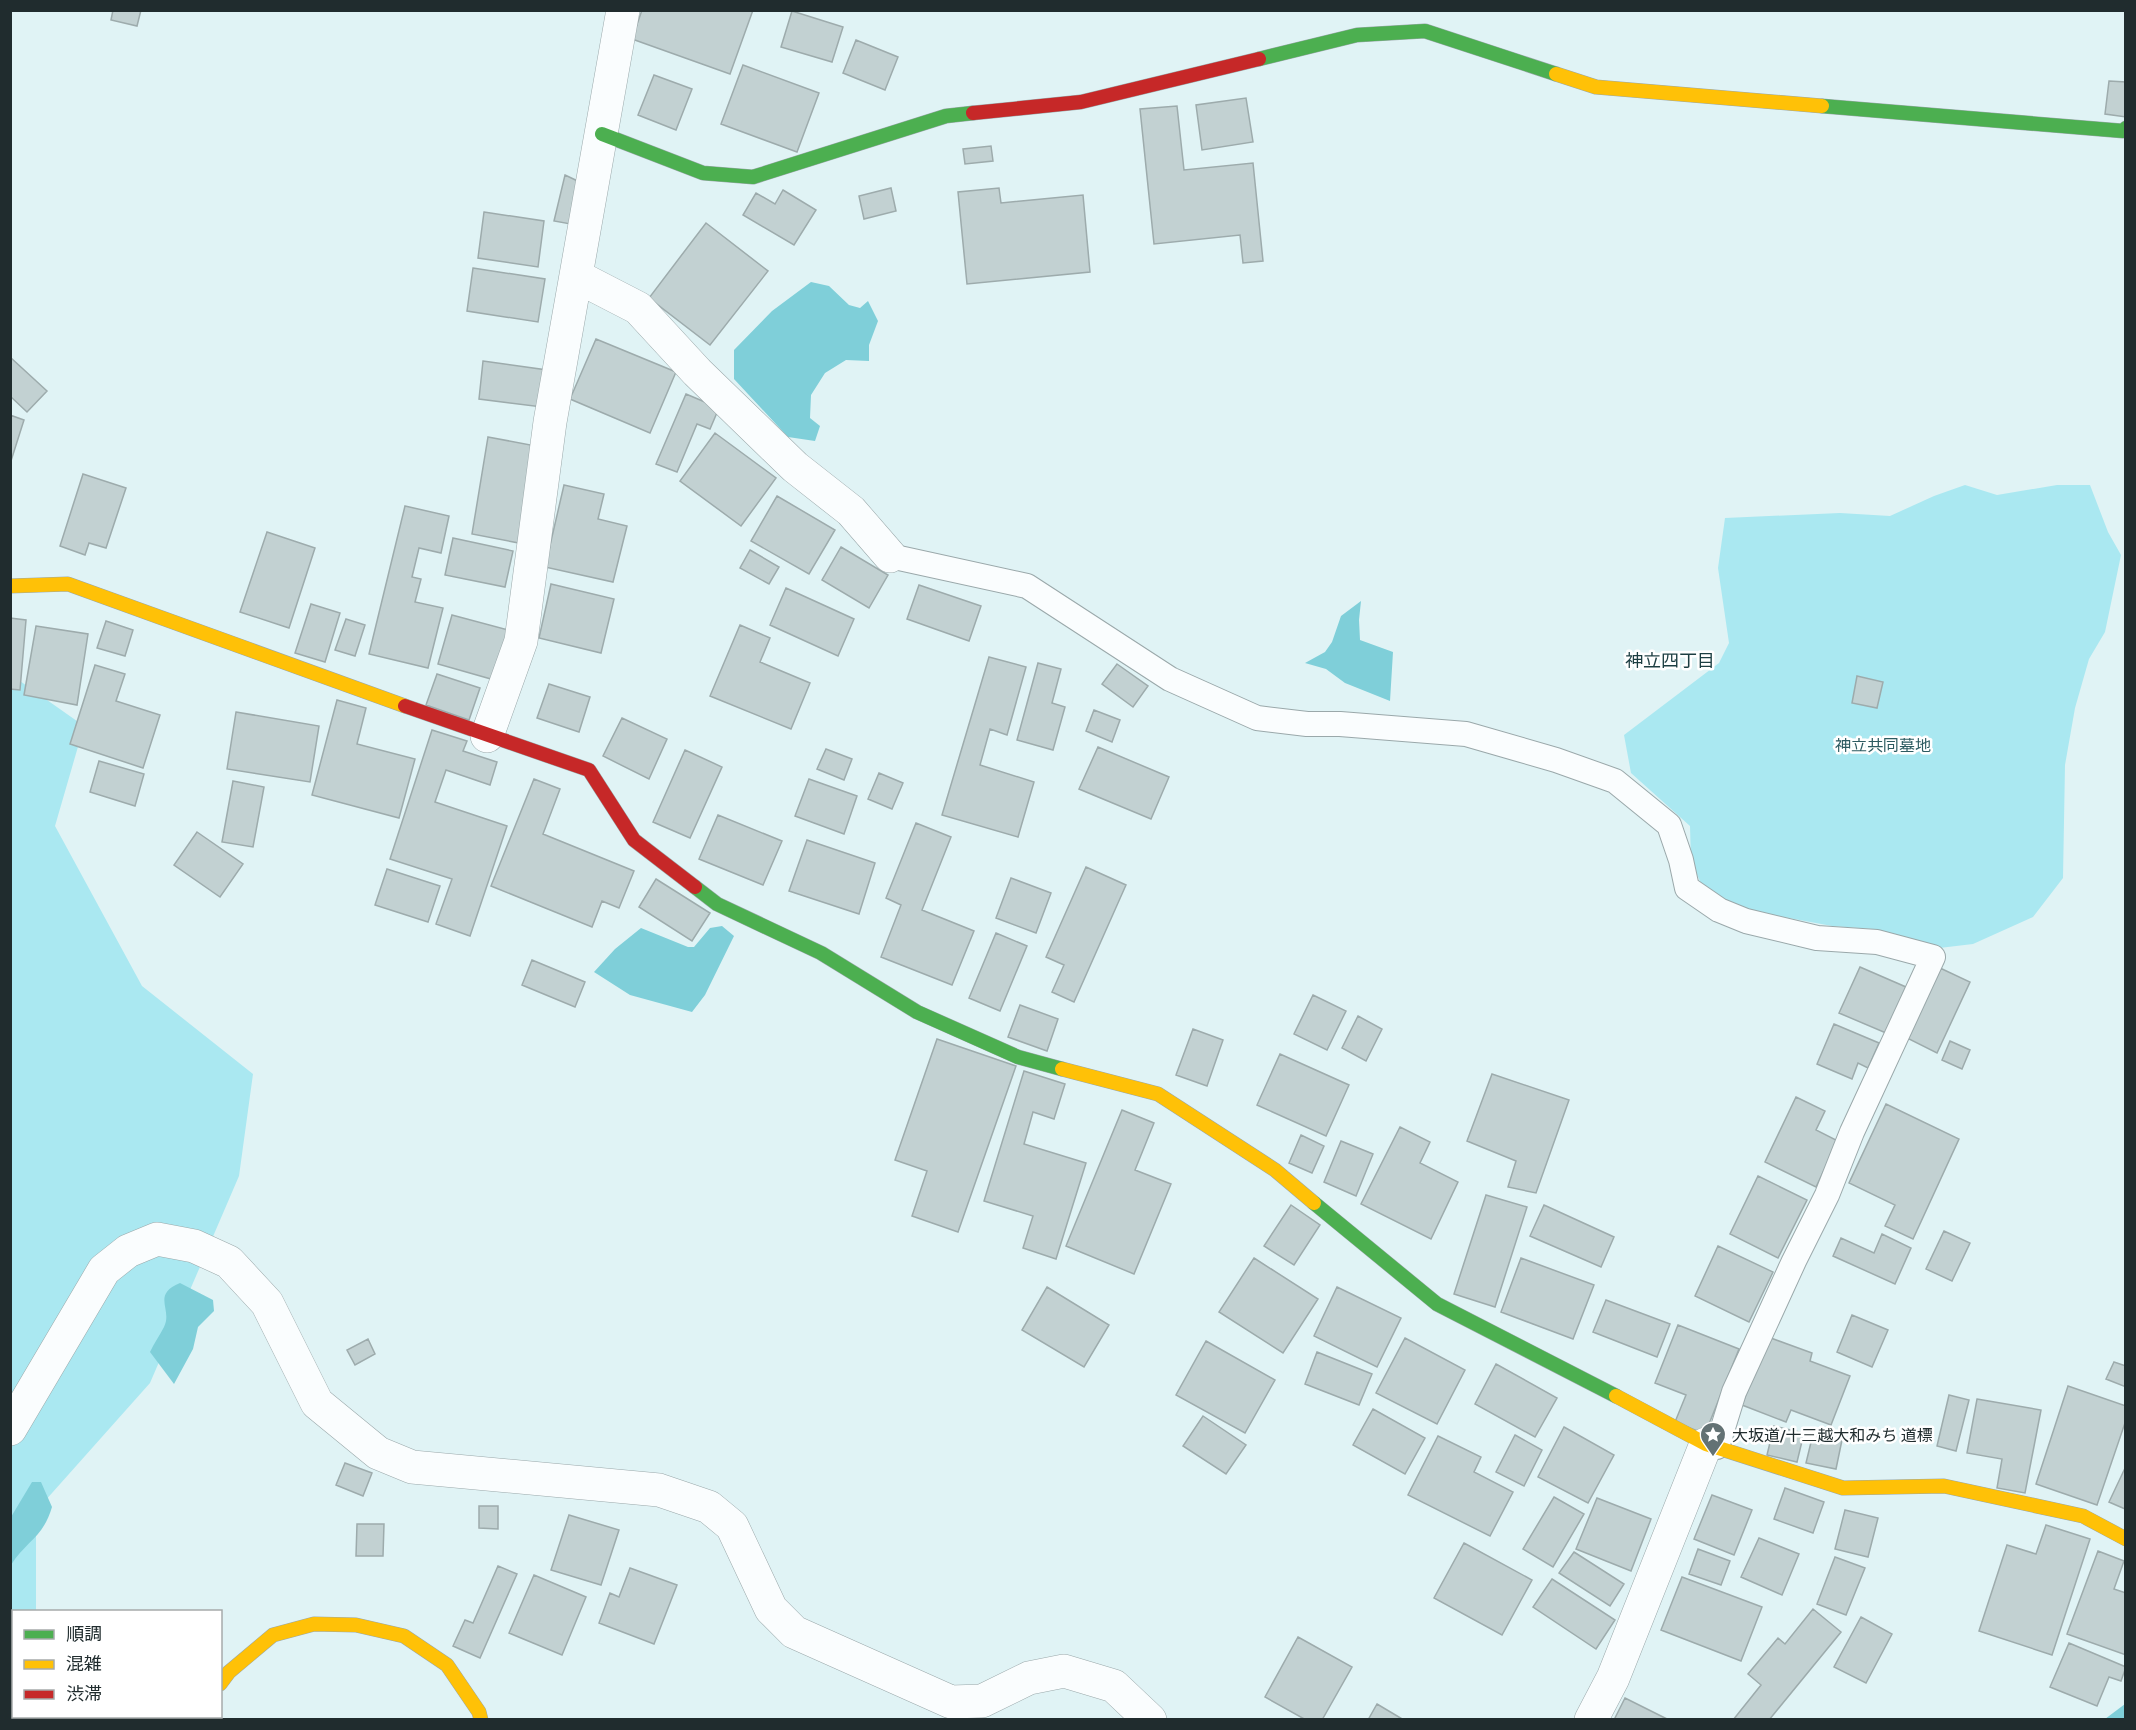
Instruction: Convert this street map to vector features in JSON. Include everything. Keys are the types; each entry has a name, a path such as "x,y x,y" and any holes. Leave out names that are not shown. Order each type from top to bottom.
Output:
{"street":[{"path":"487,736 521,641 550,422 622,10"},
{"path":"602,134 703,173 753,177 946,116 1081,102 1357,35 1425,31 1596,87 2122,131 2126,128"},
{"path":"576,276 638,308 697,372 795,467 851,511 890,556"},
{"path":"10,586 68,584 487,736 589,770 634,840 717,904 821,952 917,1012 1018,1057 1158,1094 1275,1170 1437,1304 1557,1364 1711,1446 1843,1488 1944,1486 2082,1516 2126,1539"},
{"path":"10,1429 104,1270 128,1251 157,1239 194,1246 230,1262 267,1303 317,1403 378,1453 412,1467 659,1490 709,1507 732,1526 771,1609 794,1632 951,1702 982,1701 1029,1678 1064,1671 1114,1686 1150,1719"},
{"path":"1591,1719 1613,1678 1711,1446"},
{"path":"222,1681 229,1672 273,1635 314,1624 356,1625 404,1636 447,1665 482,1719"}],"lane":[{"path":"890,556 1027,586 1170,679 1257,718 1307,724 1340,724 1466,734 1556,760 1615,781 1669,825 1681,860 1687,888 1719,910 1746,921 1817,938 1876,942 1933,957 1852,1132 1827,1195 1711,1446"}],"green space":[{"name":"神立共同墓地","path":"1965,485 1997,495 2057,485 2090,485 2108,532 2121,555 2105,632 2089,659 2075,708 2065,765 2063,878 2033,917 1973,944 1931,949 1873,929 1832,926 1729,907 1703,888 1691,861 1690,826 1631,773 1624,735 1719,663 1729,643 1718,568 1725,518 1840,513 1890,516"},
{"path":"10,674 84,726 55,826 142,986 253,1074 239,1176 150,1383 36,1511 36,1610 12,1610 12,1718 48,1718 48,1720 10,1719"}],"shaded area":[{"path":"811,282 829,286 849,305 860,308 868,301 878,321 869,345 869,361 846,360 825,373 811,395 810,418 820,426 815,441 788,437 734,379 734,350 772,311"},
{"path":"1361,601 1360,640 1393,652 1390,701 1345,683 1326,669 1305,663 1325,652 1332,642 1341,616"},
{"path":"722,926 734,936 705,995 692,1012 630,995 594,972 615,949 641,928 688,947 694,947 710,928"},
{"path":"180,1283 213,1300 214,1311 198,1327 193,1349 174,1384 150,1352 166,1320 164,1303 167,1292"},
{"path":"32,1482 41,1482 52,1507 44,1526 11,1565 11,1517"},
{"path":"2125,1704 2125,1719 2105,1719"}],"building":[{"path":"113,10 141,10 137,26 111,20"},
{"path":"642,10 753,10 730,74 632,39"},
{"path":"792,11 843,27 832,62 781,47"},
{"path":"856,40 898,57 885,90 843,73"},
{"path":"743,65 819,93 797,152 721,124"},
{"path":"654,75 692,89 676,130 638,115"},
{"path":"2109,81 2126,82 2126,117 2105,114"},
{"path":"1246,98 1253,142 1202,150 1196,105"},
{"path":"1177,106 1184,170 1253,163 1263,261 1243,263 1240,235 1154,244 1140,109"},
{"path":"991,146 993,161 965,164 963,149"},
{"path":"565,175 584,184 576,225 554,221"},
{"path":"891,188 896,211 864,219 859,196"},
{"path":"999,188 1001,203 1083,195 1090,272 967,284 958,192"},
{"path":"783,190 816,210 794,245 743,215 756,193 775,204"},
{"path":"484,212 544,221 538,267 478,258"},
{"path":"706,223 768,271 710,345 649,298"},
{"path":"473,268 545,279 538,322 467,311"},
{"path":"596,339 676,372 650,433 570,399"},
{"path":"10,357 47,391 27,412 10,396"},
{"path":"483,361 547,370 542,407 479,399"},
{"path":"686,394 719,408 710,429 697,424 677,472 656,464"},
{"path":"10,415 24,420 10,464"},
{"path":"715,433 776,478 741,526 680,481"},
{"path":"488,437 536,446 519,543 472,534"},
{"path":"83,474 126,488 106,548 89,543 85,555 60,546"},
{"path":"564,485 604,494 598,519 627,526 613,582 545,567"},
{"path":"777,496 835,530 809,574 751,541"},
{"path":"405,506 449,516 441,553 419,548 412,577 421,579 415,602 443,608 428,668 369,654"},
{"path":"267,532 315,548 289,628 240,612"},
{"path":"453,538 513,551 505,587 445,575"},
{"path":"841,547 888,575 869,608 822,580"},
{"path":"750,550 779,567 769,584 740,568"},
{"path":"551,584 614,599 601,653 539,638"},
{"path":"919,585 981,606 969,641 907,619"},
{"path":"786,588 854,619 838,656 770,625"},
{"path":"311,604 340,613 325,662 295,653"},
{"path":"452,615 512,631 498,681 438,664"},
{"path":"10,618 26,620 20,690 10,689"},
{"path":"346,619 365,625 355,656 335,650"},
{"path":"106,621 133,630 125,656 97,648"},
{"path":"740,625 770,638 760,662 810,683 791,729 710,696"},
{"path":"36,626 88,634 77,705 24,695"},
{"path":"989,657 1026,667 1007,735 990,729 980,765 1034,782 1018,837 942,815"},
{"path":"1038,663 1061,669 1052,703 1065,707 1053,750 1017,740"},
{"path":"1117,664 1148,686 1133,707 1102,684"},
{"path":"95,665 125,674 116,701 160,715 143,768 70,744"},
{"path":"437,674 480,688 469,720 426,705"},
{"path":"1857,676 1883,682 1877,708 1852,703"},
{"path":"549,684 590,697 579,732 537,718"},
{"path":"337,700 366,708 357,744 415,759 399,818 312,795"},
{"path":"1094,710 1120,720 1112,742 1086,731"},
{"path":"236,712 319,726 310,782 227,769"},
{"path":"622,718 667,739 649,779 603,756"},
{"path":"432,730 467,741 463,751 497,762 490,785 446,770 435,802 507,826 470,936 436,924 452,879 390,859"},
{"path":"1098,747 1169,777 1151,819 1079,789"},
{"path":"826,749 852,759 844,780 817,769"},
{"path":"685,750 722,767 690,838 653,822"},
{"path":"99,761 144,774 135,806 90,792"},
{"path":"879,773 903,783 892,809 868,799"},
{"path":"534,779 560,789 543,834 634,871 619,908 602,901 592,927 491,886"},
{"path":"809,779 857,796 844,834 795,816"},
{"path":"233,781 264,787 253,847 222,842"},
{"path":"718,815 782,841 763,885 699,859"},
{"path":"916,823 951,837 922,910 974,931 952,985 881,957 901,905 886,898"},
{"path":"197,832 243,864 220,897 174,865"},
{"path":"807,840 875,863 859,914 789,891"},
{"path":"1086,867 1126,885 1074,1002 1052,992 1064,965 1046,957"},
{"path":"387,869 440,886 428,922 375,905"},
{"path":"1011,878 1051,893 1036,933 996,918"},
{"path":"656,879 710,913 692,941 639,907"},
{"path":"996,933 1027,946 1000,1011 969,998"},
{"path":"532,960 585,982 575,1007 522,985"},
{"path":"1860,967 1906,987 1886,1033 1839,1013"},
{"path":"1940,968 1970,982 1937,1053 1907,1038"},
{"path":"1313,995 1346,1011 1327,1050 1294,1034"},
{"path":"1020,1005 1058,1019 1047,1051 1008,1037"},
{"path":"1358,1016 1382,1029 1366,1061 1342,1048"},
{"path":"1834,1024 1879,1043 1868,1068 1858,1063 1852,1079 1817,1064"},
{"path":"1193,1029 1223,1040 1207,1086 1176,1075"},
{"path":"937,1039 1016,1066 958,1232 912,1216 927,1171 895,1160"},
{"path":"1950,1041 1970,1050 1962,1069 1942,1060"},
{"path":"1280,1054 1349,1085 1326,1136 1257,1105"},
{"path":"1024,1071 1065,1084 1054,1119 1033,1112 1024,1144 1086,1163 1056,1259 1023,1248 1033,1216 984,1201"},
{"path":"1492,1074 1569,1100 1536,1193 1508,1187 1516,1161 1467,1141"},
{"path":"1796,1097 1825,1111 1816,1130 1838,1141 1816,1187 1765,1162"},
{"path":"1886,1104 1959,1139 1913,1239 1885,1226 1895,1205 1849,1183"},
{"path":"1122,1110 1154,1123 1135,1170 1171,1184 1134,1274 1066,1246"},
{"path":"1400,1127 1430,1142 1420,1163 1458,1182 1431,1239 1361,1204"},
{"path":"1301,1135 1324,1146 1312,1173 1289,1163"},
{"path":"1341,1141 1373,1154 1356,1196 1324,1182"},
{"path":"1758,1176 1807,1200 1778,1258 1730,1234"},
{"path":"1486,1195 1527,1207 1495,1307 1454,1294"},
{"path":"1291,1205 1320,1225 1294,1265 1264,1246"},
{"path":"1544,1205 1614,1237 1601,1267 1530,1236"},
{"path":"1944,1231 1970,1243 1952,1281 1926,1269"},
{"path":"1882,1234 1911,1248 1895,1284 1833,1256 1841,1238 1874,1253"},
{"path":"1718,1246 1773,1272 1749,1322 1695,1296"},
{"path":"1254,1258 1318,1299 1283,1353 1219,1312"},
{"path":"1521,1258 1594,1285 1573,1339 1501,1312"},
{"path":"1047,1287 1109,1325 1084,1367 1022,1330"},
{"path":"1337,1287 1401,1318 1377,1367 1314,1336"},
{"path":"1606,1300 1670,1324 1657,1357 1593,1332"},
{"path":"1852,1315 1888,1330 1872,1367 1837,1352"},
{"path":"1678,1325 1739,1349 1705,1434 1675,1422 1686,1395 1655,1383"},
{"path":"1768,1337 1812,1353 1810,1361 1850,1376 1831,1425 1791,1410 1786,1422 1742,1405"},
{"path":"1405,1338 1465,1370 1437,1424 1376,1393"},
{"path":"368,1339 375,1354 355,1365 347,1350"},
{"path":"1206,1341 1275,1380 1245,1433 1176,1395"},
{"path":"1317,1352 1372,1374 1359,1405 1305,1384"},
{"path":"2114,1362 2126,1366 2126,1387 2106,1379"},
{"path":"1496,1364 1557,1398 1535,1437 1475,1404"},
{"path":"2068,1386 2126,1406 2126,1420 2097,1505 2036,1484"},
{"path":"1949,1395 1969,1400 1956,1451 1937,1446"},
{"path":"1977,1399 2041,1410 2025,1493 1997,1488 2002,1459 1967,1453"},
{"path":"1373,1409 1425,1438 1405,1474 1353,1445"},
{"path":"1203,1416 1246,1445 1226,1474 1183,1446"},
{"path":"1774,1426 1804,1433 1797,1462 1767,1455"},
{"path":"1564,1427 1614,1455 1588,1503 1538,1477"},
{"path":"1813,1434 1842,1440 1836,1469 1806,1463"},
{"path":"1515,1435 1542,1450 1524,1486 1496,1472"},
{"path":"1438,1436 1481,1457 1474,1472 1513,1492 1490,1536 1408,1495"},
{"path":"345,1463 372,1473 363,1496 336,1485"},
{"path":"2126,1466 2126,1509 2125,1509 2109,1502"},
{"path":"1785,1488 1824,1502 1813,1533 1774,1519"},
{"path":"1712,1495 1752,1510 1734,1555 1694,1539"},
{"path":"1554,1497 1584,1514 1553,1567 1523,1549"},
{"path":"1597,1498 1651,1519 1631,1571 1576,1549"},
{"path":"479,1506 498,1506 498,1529 479,1528"},
{"path":"1845,1510 1878,1518 1868,1557 1835,1549"},
{"path":"569,1515 619,1530 601,1585 551,1570"},
{"path":"357,1524 384,1524 383,1556 356,1556"},
{"path":"2046,1525 2090,1539 2052,1655 1979,1631 2007,1545 2036,1554"},
{"path":"1759,1538 1799,1554 1782,1595 1741,1577"},
{"path":"1464,1543 1532,1580 1502,1635 1434,1598"},
{"path":"1698,1549 1730,1561 1721,1585 1689,1574"},
{"path":"2098,1551 2124,1561 2114,1589 2126,1593 2126,1655 2067,1634"},
{"path":"1574,1552 1624,1584 1610,1606 1559,1573"},
{"path":"1835,1557 1865,1568 1846,1615 1817,1604"},
{"path":"498,1566 517,1574 480,1658 453,1646 465,1620 473,1623"},
{"path":"630,1568 677,1585 654,1644 599,1623 610,1593 619,1597"},
{"path":"534,1575 586,1597 562,1655 509,1633"},
{"path":"1682,1577 1762,1607 1741,1661 1661,1630"},
{"path":"1552,1579 1615,1620 1596,1649 1533,1607"},
{"path":"1813,1609 1841,1632 1769,1720 1733,1720 1761,1685 1748,1674 1778,1638 1785,1644"},
{"path":"1861,1617 1892,1634 1866,1683 1834,1667"},
{"path":"1298,1637 1352,1667 1322,1720 1306,1720 1265,1697"},
{"path":"2069,1643 2126,1667 2121,1681 2109,1677 2097,1706 2050,1687"},
{"path":"1625,1698 1669,1720 1614,1720"},
{"path":"1377,1704 1404,1720 1368,1720"}],"traffic: fast":[{"path":"1259,59 1357,35 1425,31 1556,74"},
{"path":"1822,106 2123,131 2126,128"},
{"path":"602,134 703,173 753,177 946,116 973,113"},
{"path":"695,887 717,904 821,953 917,1012 1018,1057 1062,1069"},
{"path":"1314,1203 1437,1304 1616,1396"}],"traffic: slow":[{"path":"1556,74 1596,87 1822,106"},
{"path":"10,586 68,584 405,706"},
{"path":"1062,1069 1158,1094 1275,1170 1314,1203"},
{"path":"1616,1396 1706,1444 1843,1488 1944,1486 2083,1516 2126,1539"},
{"path":"222,1681 229,1672 273,1635 314,1624 356,1625 404,1636 447,1665 479,1712 481,1720"}],"traffic: jam":[{"path":"973,113 1081,102 1259,59"},
{"path":"405,706 589,770 634,840 695,887"}],"place":[{"name":"大坂道/十三越大和みち 道標","path":"1713,1458"}],"district":[{"name":"神立四丁目","path":"1670,661"}]}
